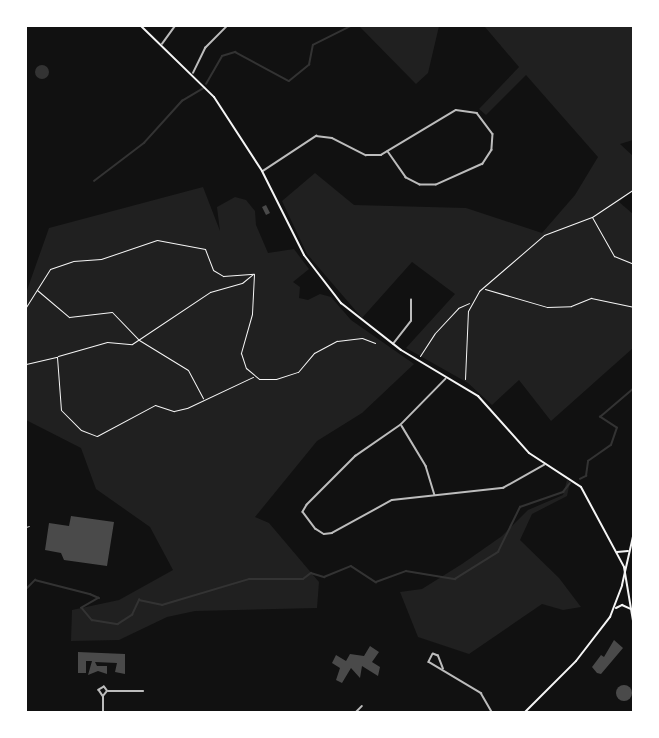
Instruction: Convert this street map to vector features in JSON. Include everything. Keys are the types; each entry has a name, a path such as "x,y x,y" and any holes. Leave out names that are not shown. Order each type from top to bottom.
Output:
{"main road":[{"path":"141,26 193,73 214,97 262,171 311,265 354,316 393,344 478,396 520,446 544,465 581,487 617,552 625,572 633,627"},
{"path":"525,712 586,649 613,610 625,572 633,532"},
{"path":"617,552 624,554 630,549"},
{"path":"613,610 622,605 631,609"}],"street":[{"path":"162,44 176,26"},
{"path":"193,73 205,48 227,26"},
{"path":"262,171 316,136 332,138 366,155 388,152 456,110 477,113 493,134 492,150 483,164 436,185 420,185 406,178 388,152"},
{"path":"393,344 411,321 411,300"},
{"path":"447,377 401,425 348,462 307,505 305,516 320,532 328,534 386,502 503,488 544,465"},
{"path":"401,425 426,466 435,496"},
{"path":"443,669 438,656 433,654 429,662 481,693 492,712"},
{"path":"103,712 103,696 99,688 104,687 107,691 143,691"},
{"path":"103,696 107,691"},
{"path":"356,712 362,706"}],"path":[{"path":"418,360 435,333 458,308 471,302 483,287 544,235 592,217 633,189"},
{"path":"592,217 614,256 633,264"},
{"path":"26,307 35,289 50,269 74,261 101,260 157,240 205,249 213,270 224,276 254,274"},
{"path":"26,364 107,342 124,344 139,340 210,292 242,283 254,274"},
{"path":"254,274 252,314 241,353 246,368 255,376 269,380 298,372 314,353 337,341 362,338 375,343"},
{"path":"483,287 489,293 508,295 536,305 571,306 591,298 633,306"},
{"path":"35,289 69,317 112,312 139,340 188,370 204,400"},
{"path":"465,379 471,302"},
{"path":"57,357 61,410 81,430 94,436 114,430 155,405 174,411 204,400 255,376"}],"shaded area":[{"path":"359,26 439,26 428,73 416,84"},
{"path":"633,26 633,140 620,144 633,156 633,190 619,202 633,214 633,348 551,421 519,380 492,405 468,383 406,348 455,294 412,262 362,318 307,254 282,201 315,173 354,205 466,208 542,233 575,195 598,157 526,75 486,115 479,109 519,67 485,27"},
{"path":"39,65 45,65 49,72 45,79 39,79 35,75 35,69"},
{"path":"203,187 220,231 217,207 235,197 246,200 255,211 256,225 268,253 294,249 309,269 293,282 300,287 299,298 308,300 320,294 331,297 351,320 414,364 362,413 317,441 255,517 269,523 319,582 317,608 195,611 167,617 119,640 71,641 72,610 119,600 173,570 150,527 96,489 81,448 26,420 26,293 49,228"},
{"path":"567,480 570,482 567,496 532,514 520,540 559,578 581,607 563,610 542,604 469,654 418,637 400,592 422,589 462,564 502,536 528,510 563,495"}],"building":[{"path":"266,205 270,213 266,215 262,207"},
{"path":"71,516 114,522 107,566 64,560 61,553 45,550 49,523 69,526"},
{"path":"614,640 623,648 601,674 597,673 592,667 601,655 604,657"},
{"path":"370,646 379,652 372,662 380,667 378,676 362,666 360,678 351,668 342,683 336,680 340,668 332,663 336,655 346,661 350,654 364,656"},
{"path":"78,652 125,654 125,674 115,672 117,663 95,662 97,666 107,666 107,674 98,671 88,675 92,661 86,661 86,673 78,673"},
{"path":"621,685 627,685 632,693 630,699 621,701 616,696 616,690"}],"waterway":[{"path":"206,84 222,56 235,52 289,81 309,65 313,45 351,26"},
{"path":"94,181 144,143 182,101 204,88"},
{"path":"580,479 586,476 588,461 611,445 617,428 600,417 634,388"},
{"path":"26,589 35,580 90,594 99,598 82,608 92,620 118,624 132,615 139,600 162,605 249,579 303,579 311,573 324,577 351,566 376,582 406,571 455,579 498,552 520,507 563,492 570,483"}]}
